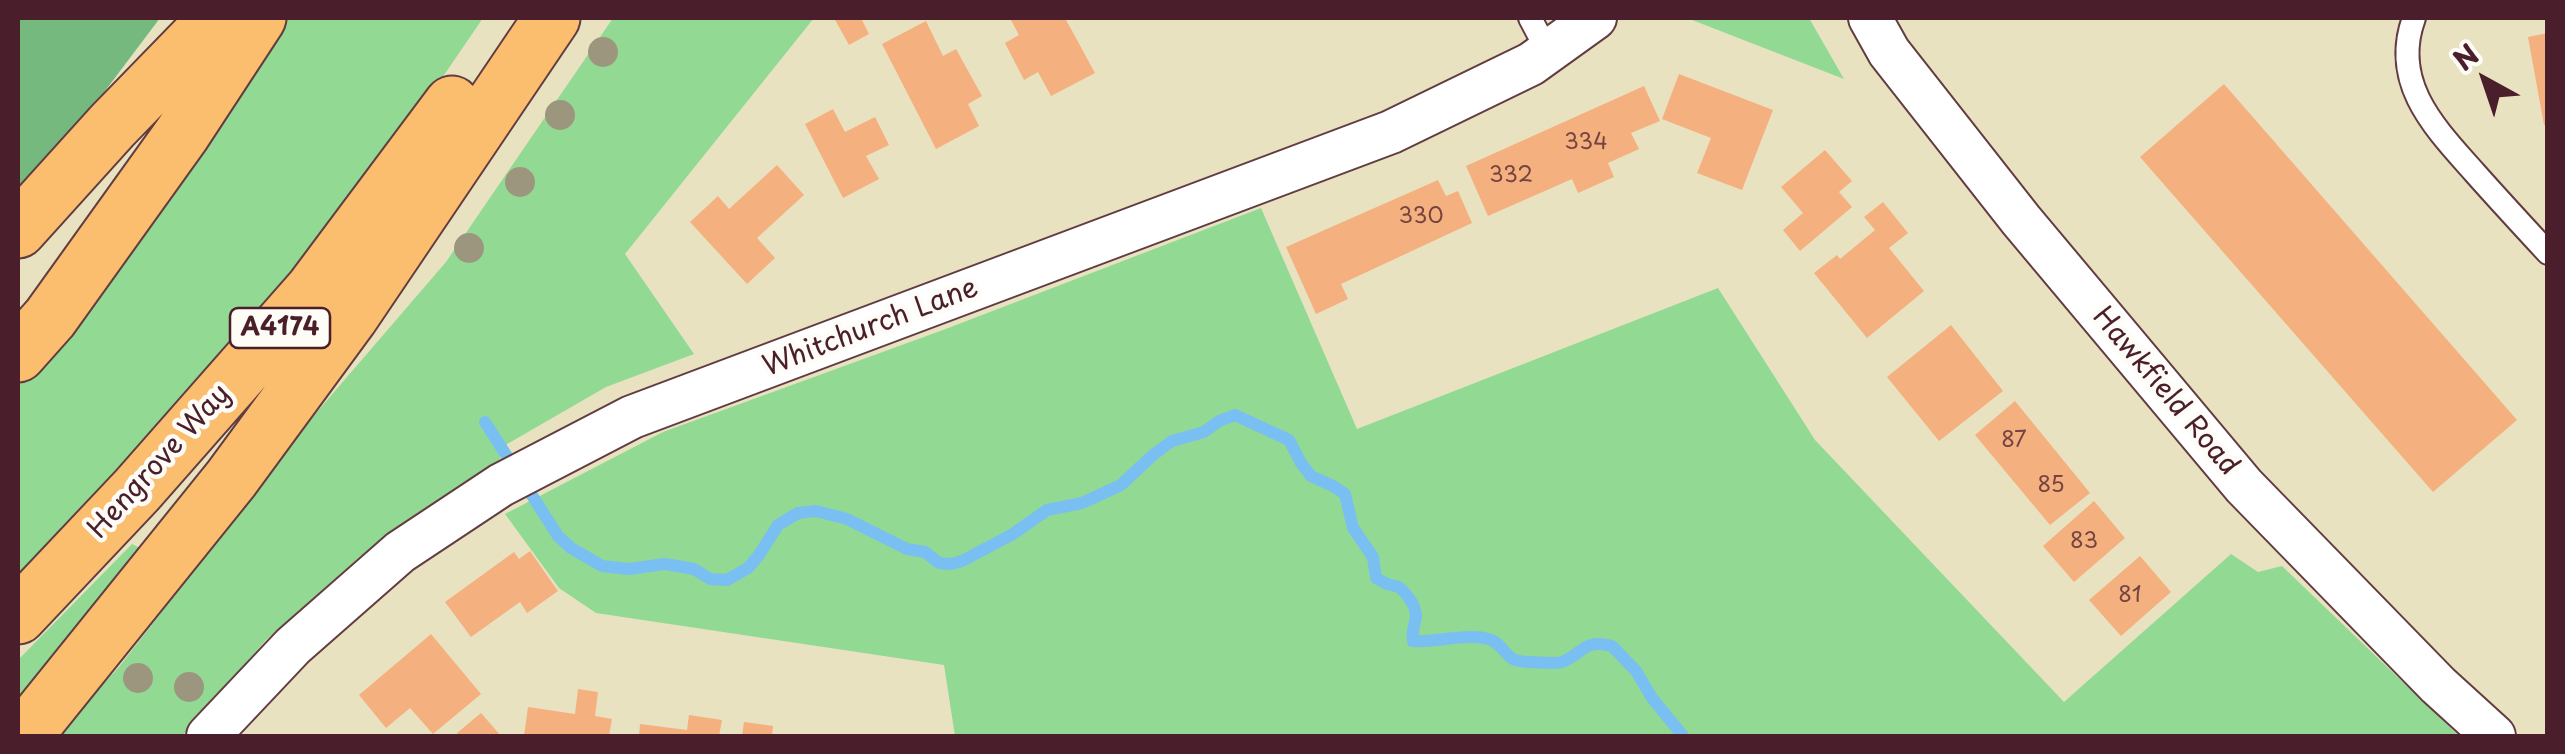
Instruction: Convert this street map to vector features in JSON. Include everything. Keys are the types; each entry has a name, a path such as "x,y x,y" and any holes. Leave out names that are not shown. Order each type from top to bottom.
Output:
{"highway":[{"path":"18,230 217,18"},
{"path":"18,354 50,318 171,150 258,18"},
{"name":"Hengrove Way","path":"18,616 137,490 313,290 516,18"},
{"path":"24,736 231,479 350,317 552,18"}],"street":[{"name":"Whitchurch Lane","path":"212,735 294,646 400,552 508,481 559,454 632,417 1391,132 1532,64 1539,34 1594,18"},
{"name":"Hawkfield Road","path":"1870,18 1889,52 2021,220 2244,486 2438,686 2494,736"}],"lane":[{"path":"2414,18 2409,30 2407,68 2417,98 2439,132 2548,253"}],"green space":[{"path":"18,18 160,18 18,203"},
{"path":"284,18 483,18 405,132 207,381 18,585 18,370"},
{"path":"613,18 814,18 625,254 694,354 606,387 502,447 500,461 357,559 266,640 182,736 55,736 119,667 316,413 446,262"},
{"path":"1687,18 1809,18 1844,79"},
{"path":"1261,208 1357,429 1718,288 1815,440 2064,702 2231,554 2258,572 2282,566 2459,736 955,736 944,665 596,613 559,588 505,514 663,432"},
{"path":"132,544 146,551 18,700 18,660"}],"building":[{"path":"834,18 861,18 869,34 849,45"},
{"path":"1010,18 1065,18 1095,73 1051,96 1038,72 1024,80 1005,43 1019,35"},
{"path":"926,21 943,56 956,49 982,96 968,104 979,126 936,149 882,44"},
{"path":"2548,33 2548,124 2544,125 2528,37"},
{"path":"1679,74 1773,110 1742,190 1697,173 1711,138 1662,119"},
{"path":"2224,84 2517,420 2433,492 2140,157"},
{"path":"1644,86 1660,121 1631,133 1639,149 1608,163 1614,177 1578,193 1572,179 1488,216 1466,166"},
{"path":"833,109 845,132 875,117 889,145 866,156 879,179 843,198 805,124"},
{"path":"1825,150 1852,181 1839,192 1852,207 1800,251 1783,230 1803,213 1781,187"},
{"path":"777,165 804,195 757,238 775,258 747,284 690,222 718,196 729,209"},
{"path":"1438,180 1446,196 1458,191 1472,223 1341,284 1348,299 1316,314 1286,247"},
{"path":"1883,202 1908,233 1889,248 1924,291 1867,338 1814,273 1837,255 1840,259 1875,230 1864,217"},
{"path":"1951,325 2003,391 1939,441 1887,377"},
{"path":"2015,401 2090,493 2050,525 1975,435"},
{"path":"2094,501 2125,538 2074,582 2043,546"},
{"path":"530,551 558,591 527,613 520,602 471,637 445,602 514,552 519,559"},
{"path":"2140,556 2171,592 2121,636 2089,600"},
{"path":"431,634 481,694 433,734 410,708 386,728 359,695"},
{"path":"578,689 598,692 595,716 612,719 609,736 524,736 528,707 575,714"},
{"path":"481,713 501,736 457,733"},
{"path":"689,715 722,720 719,736 639,736 640,724 687,730"},
{"path":"744,722 773,726 772,736 742,736"}],"waterway":[{"path":"485,422 558,536 571,548 602,566 629,569 665,564 694,569 710,579 727,580 748,568 778,525 798,513 816,511 847,519 907,549 925,552 939,563 962,561 1013,534 1047,510 1082,503 1121,485 1172,441 1204,432 1235,415 1289,440 1311,476 1345,494 1353,528 1373,557 1376,578 1399,587 1412,604 1416,616 1413,641 1483,638 1495,642 1515,660 1545,663 1562,662 1595,644 1612,646 1636,671 1683,736"}]}
